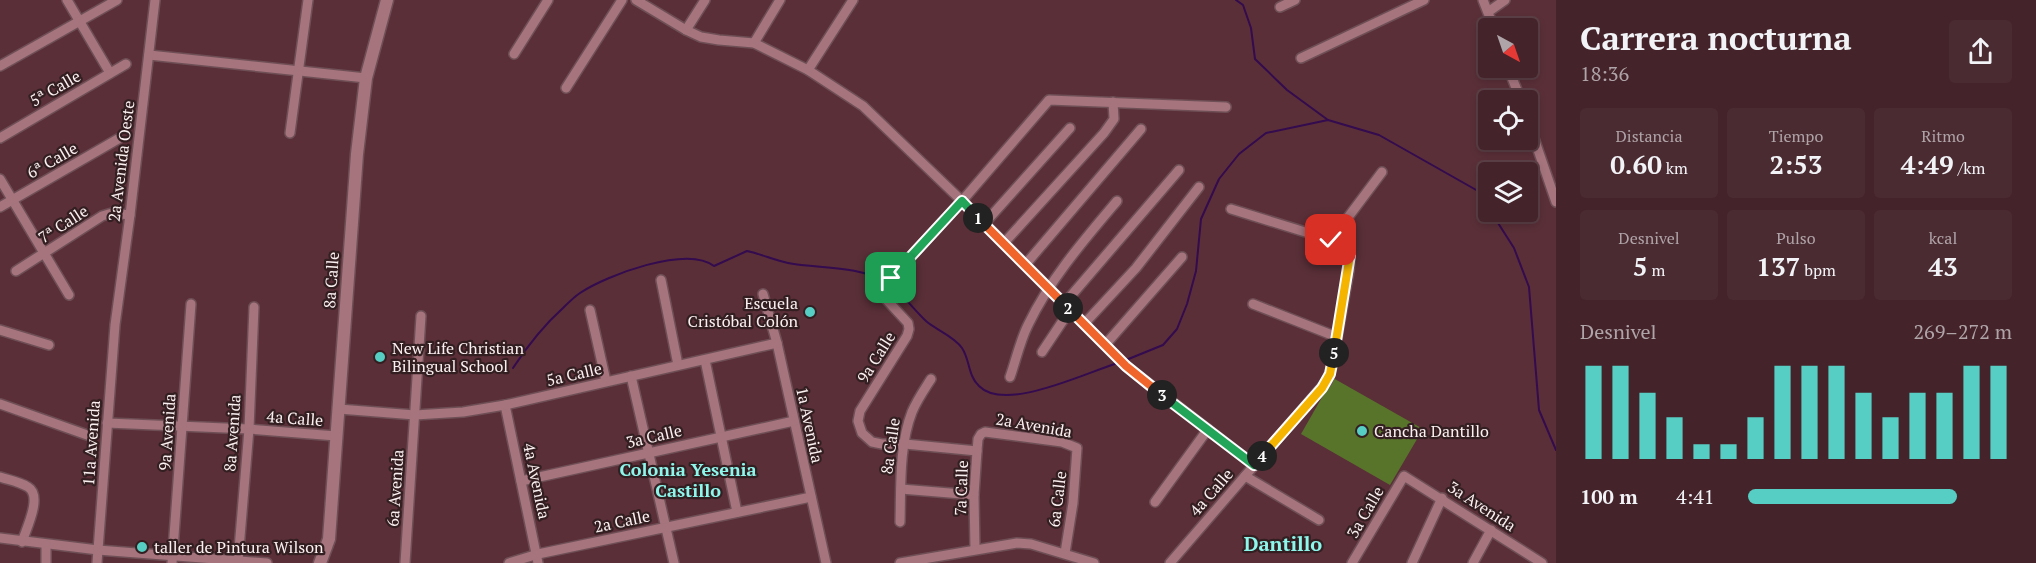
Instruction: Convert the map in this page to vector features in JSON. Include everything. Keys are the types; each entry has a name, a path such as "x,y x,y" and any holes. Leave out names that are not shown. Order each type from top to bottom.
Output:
{"street":[{"path":"67,0 110,73"},
{"path":"0,66 117,0"},
{"name":"2a Avenida Oeste","path":"115,325 156,0"},
{"path":"290,133 308,0"},
{"name":"8a Calle","path":"320,563 329,539 357,154 366,78 387,0"},
{"path":"514,54 548,0"},
{"path":"566,88 622,0"},
{"path":"636,0 686,30 711,39 754,42 808,70 863,106 962,201 1126,366 1254,465"},
{"path":"686,30 705,0"},
{"path":"754,42 780,0"},
{"path":"808,70 853,0"},
{"path":"1280,7 1295,0"},
{"path":"1301,58 1424,0"},
{"path":"1482,0 1490,18"},
{"path":"1488,12 1505,0"},
{"path":"149,55 366,78"},
{"name":"5ª Calle","path":"0,138 126,64"},
{"path":"962,201 1048,100 1226,107"},
{"path":"1004,243 1104,133 1114,119 1113,102"},
{"path":"984,224 1070,128"},
{"path":"1025,265 1141,129"},
{"name":"6ª Calle","path":"0,207 118,139"},
{"path":"1538,150 1556,202"},
{"path":"1042,352 1067,307 1179,170"},
{"path":"1231,209 1331,240 1382,172"},
{"path":"0,179 69,295"},
{"path":"1084,324 1136,268 1199,187"},
{"name":"9a Calle","path":"905,444 872,442 862,433 858,420 860,411 907,336 909,329 908,323 884,297 885,288 891,278 962,201"},
{"path":"1010,377 1027,326 1048,288 1076,249 1117,201"},
{"name":"7ª Calle","path":"16,271 102,216 112,213 130,214"},
{"name":"4a Calle","path":"1170,563 1327,381 1332,366 1350,255 1346,248 1331,240"},
{"path":"1105,345 1182,257"},
{"path":"661,280 678,365"},
{"name":"1a Avenida","path":"763,294 777,344 826,563"},
{"name":"9a Avenida","path":"172,559 191,304"},
{"path":"1253,304 1337,337"},
{"name":"8a Avenida","path":"238,561 249,429 254,307"},
{"path":"590,310 606,381"},
{"name":"6a Avenida","path":"405,563 421,316"},
{"name":"11a Avenida","path":"97,563 115,325"},
{"path":"0,330 49,345"},
{"name":"5a Calle","path":"339,409 415,415 463,412 505,405 777,344"},
{"path":"705,360 737,512"},
{"path":"631,376 674,563"},
{"name":"8a Calle","path":"900,522 905,444 911,414 931,380"},
{"path":"0,404 90,436"},
{"name":"4a Avenida","path":"505,405 538,559"},
{"name":"3a Calle","path":"521,481 794,421"},
{"name":"4a Calle","path":"107,423 249,429 336,436"},
{"path":"1155,502 1208,429"},
{"name":"2a Avenida","path":"986,432 1062,442 1077,448"},
{"name":"7a Calle","path":"975,549 974,495 978,439 986,432"},
{"path":"905,444 977,451"},
{"name":"6a Calle","path":"1065,553 1073,503 1077,448"},
{"path":"1245,476 1319,520"},
{"name":"3a Calle","path":"1353,563 1404,476"},
{"name":"3a Avenida","path":"1404,476 1542,563"},
{"path":"0,477 27,486 33,491 35,502 22,542"},
{"path":"901,489 974,495"},
{"name":"2a Calle","path":"509,563 538,559 665,528 811,497"},
{"path":"1412,563 1442,498"},
{"path":"1473,563 1491,530"},
{"path":"1,542 131,552 172,559 267,563"},
{"path":"900,563 1017,543 1031,544 1094,563"},
{"path":"46,544 46,563"},
{"path":"130,563 131,552"}],"green space":[{"name":"Cancha Dantillo","path":"1333,378 1423,429 1390,485 1301,434"}],"waterway":[{"path":"1236,0 1243,5 1251,28 1255,59 1287,90 1328,120"},
{"path":"1126,360 1163,345 1177,329 1196,271 1201,219 1219,179 1239,154 1266,133 1328,120 1379,135 1478,191"},
{"path":"1497,222 1514,248 1529,287 1539,410 1556,450"},
{"path":"513,368 542,329 578,295 609,278 647,265 685,259 702,260 714,266 747,251 788,263 850,270 885,282"},
{"path":"890,285 926,321 959,344 965,353 975,382 991,393 1007,395 1026,393 1118,363"}],"place":[{"name":"Escuela Cristóbal Colón","path":"810,312"},
{"name":"New Life Christian Bilingual School","path":"380,357"},
{"name":"Cancha Dantillo","path":"1362,431"},
{"name":"taller de Pintura Wilson","path":"142,547"}],"district":[{"name":"Colonia Yesenia Castillo","path":"688,479"},
{"name":"Dantillo","path":"1283,543"}],"route":[{"path":"891,278 962,201 1130,369 1254,465 1322,388 1330,374 1350,255 1346,248 1331,240"}]}
